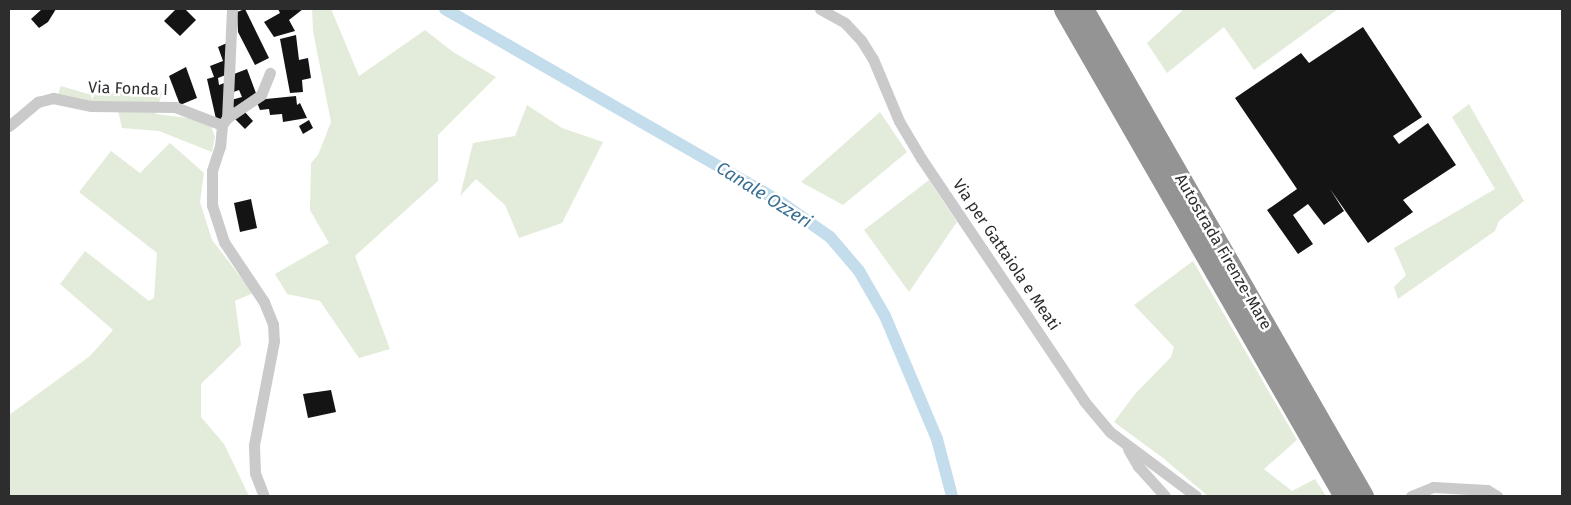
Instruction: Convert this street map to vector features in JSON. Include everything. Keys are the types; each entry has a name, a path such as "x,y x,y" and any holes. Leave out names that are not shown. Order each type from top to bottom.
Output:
{"highway":[{"name":"Autostrada Firenze-Mare","path":"1064,9 1344,496"},
{"name":"Autostrada Firenze-Mare","path":"1083,9 1363,496"}],"street":[{"path":"232,9 225,122 212,171 212,205 224,242 264,302 272,324 274,341 254,445 255,473 264,496"},
{"name":"Via per Gattaiola e Meati","path":"820,9 845,23 861,40 873,59 899,121 921,158 1084,401 1110,432 1196,496"},
{"path":"225,122 261,95 270,73"},
{"name":"Via Fonda I","path":"9,126 38,102 53,98 91,106 175,107 225,122"},
{"path":"1124,443 1138,466 1165,496"},
{"path":"1414,494 1433,487 1487,490 1497,496"}],"green space":[{"path":"312,9 331,9 359,76 425,30 453,52 496,77 438,135 438,181 355,256 390,349 359,358 320,301 287,294 275,274 329,243 310,210 311,163 318,155 331,122 313,31"},
{"path":"1184,9 1338,9 1254,70 1224,27 1167,73 1147,43"},
{"path":"61,86 88,94 162,92 156,114 188,118 211,126 215,137 212,152 159,131 122,128 118,111 95,112 55,102"},
{"path":"1469,104 1524,201 1499,221 1495,231 1398,299 1394,287 1406,275 1394,248 1495,189 1452,117"},
{"path":"527,105 562,128 603,142 562,223 519,238 505,205 476,179 460,196 473,143 515,136"},
{"path":"880,112 907,152 843,205 801,182"},
{"path":"170,143 204,173 200,202 212,240 253,293 235,301 241,345 201,384 201,417 224,444 249,496 9,496 9,415 90,356 113,330 60,284 85,251 149,301 154,298 157,253 79,192 111,151 140,173"},
{"path":"929,180 957,222 909,292 864,230"},
{"path":"1193,261 1297,440 1264,469 1292,491 1315,479 1326,496 1208,496 1163,458 1114,422 1135,394 1171,357 1174,347 1134,305"}],"building":[{"path":"42,9 56,9 48,22 39,28 31,19"},
{"path":"176,9 185,9 196,20 180,36 164,21"},
{"path":"245,9 269,58 255,65 238,32 237,12"},
{"path":"278,9 303,9 289,20 295,31 274,37 264,22 280,13"},
{"path":"1363,27 1422,117 1393,136 1399,144 1428,123 1456,165 1403,200 1413,212 1368,243 1330,189 1344,211 1324,225 1308,204 1293,215 1313,244 1298,254 1267,210 1297,189 1235,98 1301,53 1309,63"},
{"path":"296,35 299,60 308,58 311,78 302,80 303,92 290,93 280,39"},
{"path":"229,42 228,74 218,78 219,85 227,82 225,119 216,119 207,79 214,77 210,66 223,61 218,47"},
{"path":"186,67 197,98 180,105 169,76"},
{"path":"247,69 257,96 235,112 231,100 242,97 239,90 231,93 234,74"},
{"path":"296,96 297,105 300,103 307,118 283,122 282,114 270,115 269,109 260,110 256,100"},
{"path":"244,111 253,121 245,129 235,119"},
{"path":"309,120 313,128 303,134 299,126"},
{"path":"251,199 257,228 240,232 234,203"},
{"path":"331,390 336,412 308,418 303,394"}],"waterway":[{"name":"Canale Ozzeri","path":"445,9 782,203 830,237 859,271 885,316 937,439 952,496"}]}
